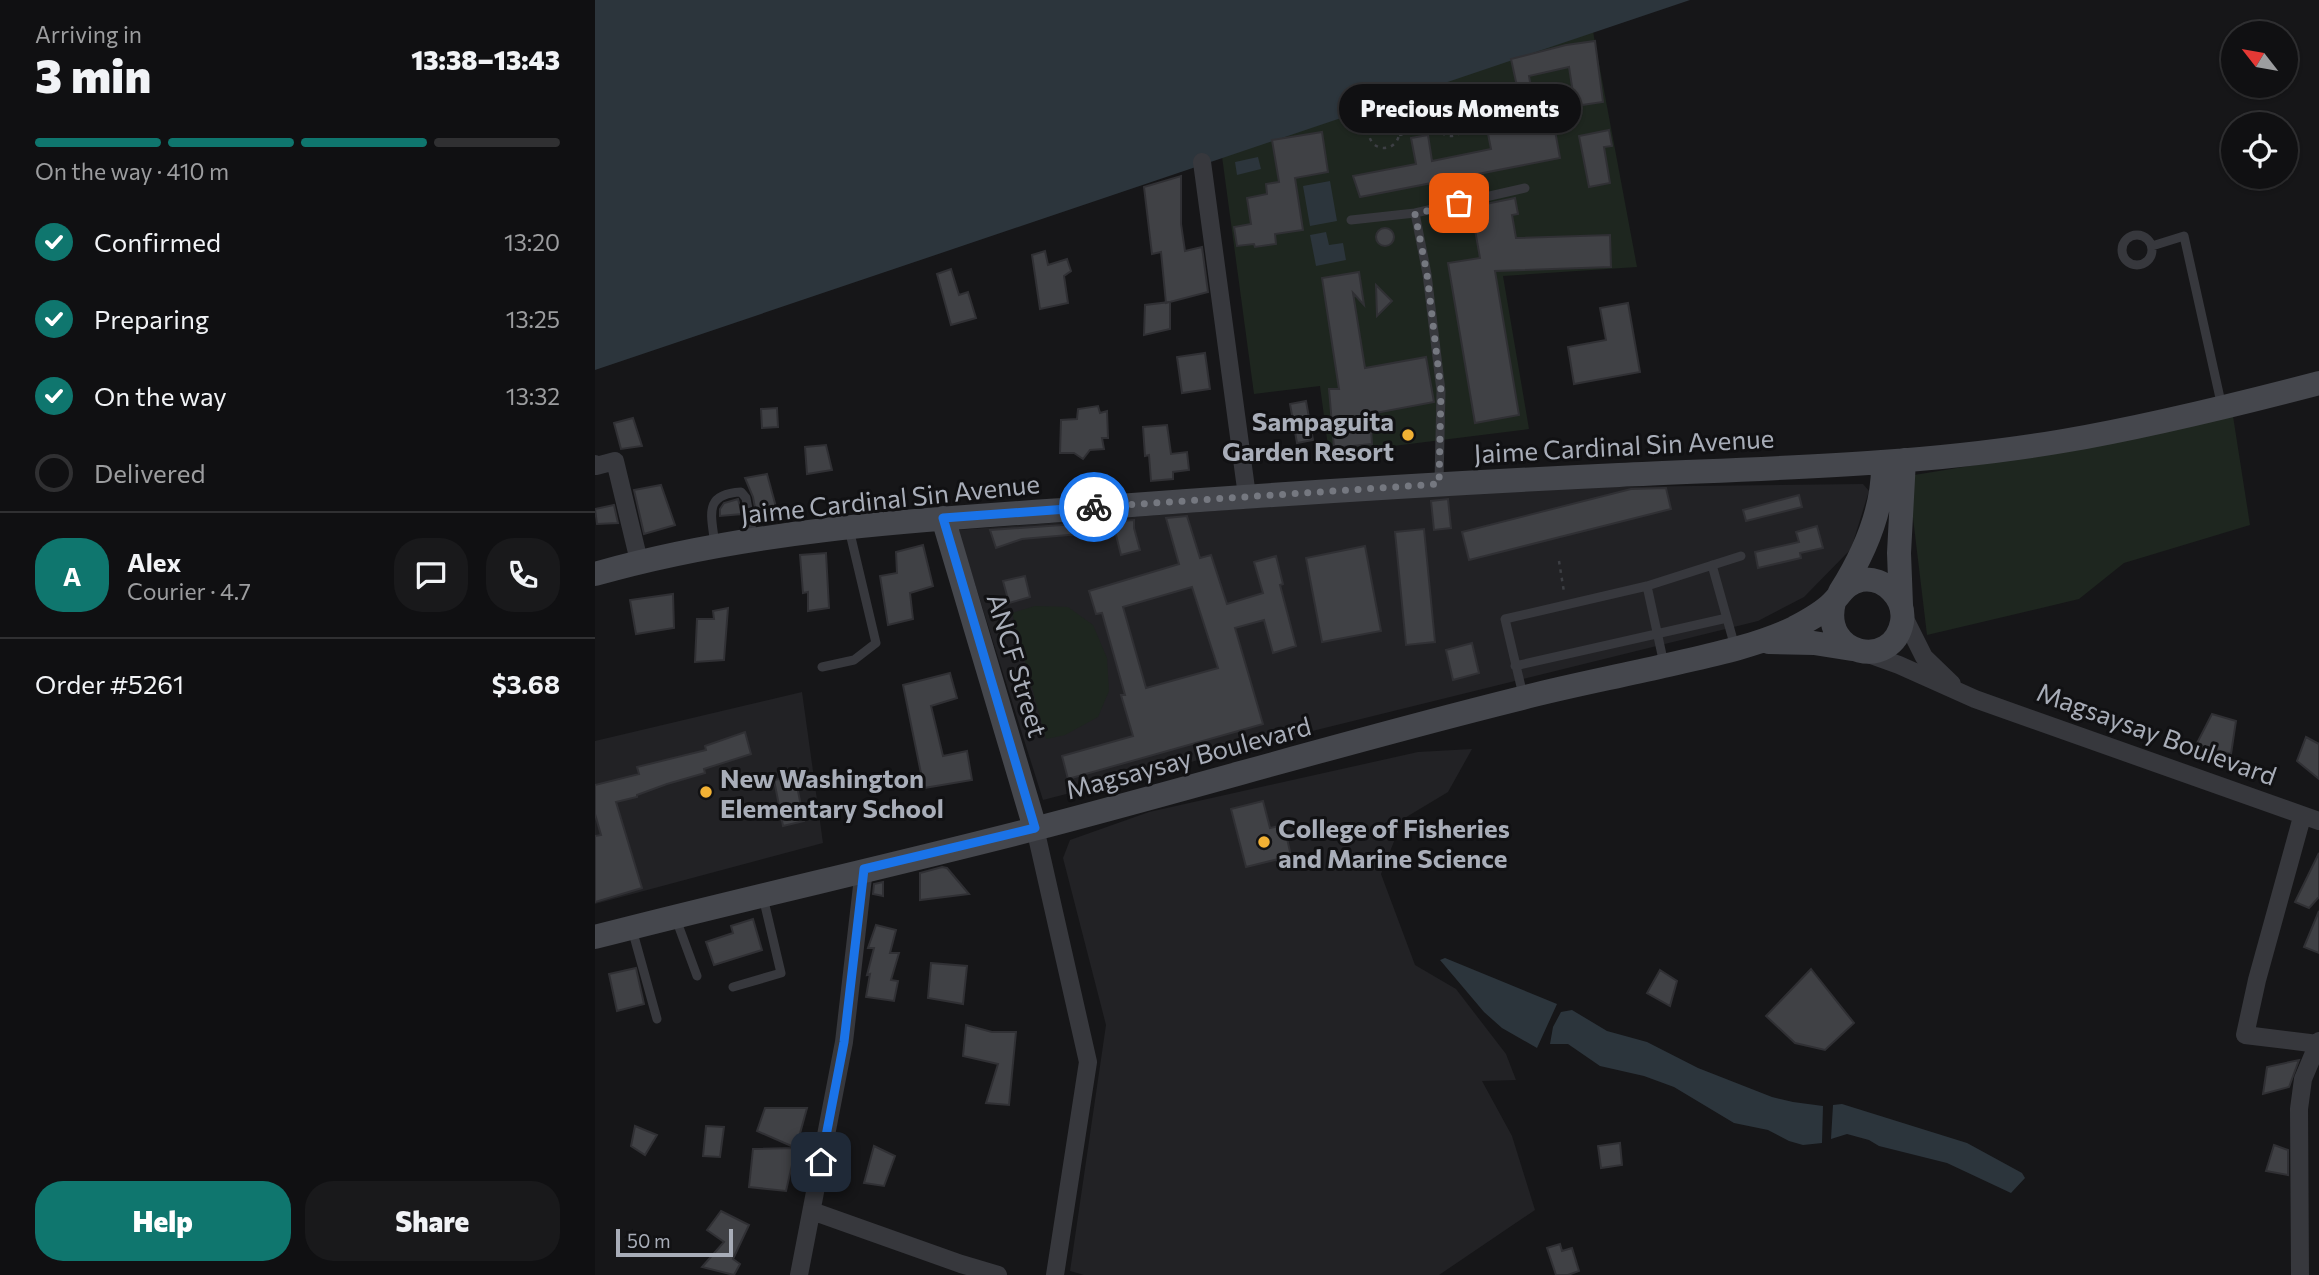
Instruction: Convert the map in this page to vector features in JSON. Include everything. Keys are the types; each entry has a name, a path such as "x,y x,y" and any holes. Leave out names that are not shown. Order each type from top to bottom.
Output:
{"main road":[{"name":"Jaime Cardinal Sin Avenue","path":"595,574 639,561 754,540 943,518 1439,484 1893,461 2062,441 2223,408 2319,383"},
{"name":"Magsaysay Boulevard","path":"595,937 1035,828 1524,697 1665,666 1745,645 1792,629 1815,617 1837,597 1855,569 1893,461"},
{"name":"Magsaysay Boulevard","path":"1893,461 1902,610"},
{"name":"ANCF Street","path":"943,518 1035,828"},
{"path":"1861,580 1874,580 1886,585 1895,594 1902,610 1902,625 1891,643 1882,649 1857,650 1842,643 1831,624 1837,597 1849,584 1861,580"},
{"name":"Magsaysay Boulevard","path":"1745,645 1814,643 1857,650"}],"street":[{"path":"1202,162 1247,496"},
{"path":"595,464 596,466 615,461 639,561"},
{"name":"Magsaysay Boulevard","path":"1902,610 1924,657 1953,685 1975,699"},
{"name":"Magsaysay Boulevard","path":"1857,650 1899,665 1975,699 2310,819"},
{"path":"2301,1275 2299,1109 2303,1079 2318,1042 2245,1035 2257,980 2310,819"},
{"path":"1035,828 1088,1062 1055,1275"},
{"path":"799,1275 844,1042 864,869"},
{"path":"812,1210 998,1275"}],"lane":[{"path":"1351,220 1415,214 1525,188"},
{"path":"1415,214 1427,274 1441,391 1439,484"},
{"path":"2152,246 2184,236 2223,408"},
{"path":"715,547 712,511 717,497 725,493 741,492 746,498 754,540"},
{"path":"822,667 854,660 876,643 848,527"},
{"path":"1524,697 1505,619 1647,586 1741,556"},
{"path":"1712,565 1727,618 1745,645"},
{"path":"1647,586 1665,666"},
{"path":"1515,666 1727,618"},
{"path":"733,987 781,973 762,895"},
{"path":"675,917 697,976"},
{"path":"631,928 657,1019"}],"path":[{"path":"1411,96 1418,132"},
{"path":"1399,135 1438,129 1447,135 1457,135 1465,128 1466,118 1462,109 1453,105 1444,107 1436,119 1438,129"},
{"path":"1398,126 1399,135 1395,145 1385,149 1375,145 1369,137 1370,127 1377,120 1386,118 1398,126 1436,119"},
{"path":"1559,561 1566,606"}],"shaded area":[{"path":"595,0 1690,0 595,370"},
{"path":"1592,26 1637,267 1503,276 1529,429 1329,454 1320,386 1254,394 1221,149"},
{"path":"1258,157 1261,169 1237,175 1235,162"},
{"path":"1330,181 1337,221 1310,226 1303,186"},
{"path":"1326,232 1329,245 1343,243 1346,260 1316,266 1310,235"},
{"path":"2233,416 2250,525 2124,563 2079,599 1927,635 1908,476 2093,446"},
{"path":"1863,484 1869,491 1851,549 1804,597 1758,621 1043,800 958,530 1521,488"},
{"path":"1035,606 1068,607 1093,625 1107,658 1109,691 1098,717 1065,735 1046,739 1012,613"},
{"name":"New Washington Elementary School","path":"802,692 823,843 595,904 595,741"},
{"path":"1472,749 1448,792 1403,819 1381,874 1415,965 1456,989 1506,1054 1516,1080 1482,1081 1512,1136 1535,1210 1439,1275 1084,1275 1070,1271 1106,1025 1063,858 1070,840 1149,812 1418,752"},
{"path":"1445,958 1557,1004 1537,1048 1502,1028 1484,1012 1440,960"},
{"path":"1572,1010 1607,1031 1647,1042 1698,1068 1772,1097 1823,1106 1822,1143 1803,1145 1768,1130 1734,1123 1674,1087 1644,1076 1600,1066 1568,1044 1550,1044 1553,1027 1561,1012"},
{"path":"1842,1104 1967,1143 2022,1173 2025,1178 2011,1193 1947,1163 1879,1146 1869,1140 1847,1134 1831,1139 1833,1105"}],"building":[{"path":"1595,41 1603,102 1575,106 1569,67 1529,76 1536,118 1552,114 1560,158 1360,197 1353,176 1416,164 1411,138 1428,135 1432,161 1491,149 1481,98 1518,91 1511,59 1566,45"},
{"path":"1609,130 1612,146 1604,147 1610,183 1589,187 1579,136"},
{"path":"1322,132 1328,172 1295,178 1303,230 1275,234 1276,244 1237,246 1234,227 1251,224 1247,198 1267,194 1266,184 1279,182 1272,140"},
{"path":"1181,176 1181,224 1185,251 1202,247 1208,292 1166,303 1161,252 1152,254 1144,187"},
{"path":"1515,198 1518,214 1512,215 1516,238 1610,235 1611,267 1495,271 1519,415 1475,423 1448,263 1480,258 1471,207"},
{"path":"1385,228 1391,231 1394,237 1391,243 1385,246 1379,243 1376,237 1379,231"},
{"path":"1045,251 1048,265 1067,259 1071,271 1064,276 1068,303 1040,309 1032,255"},
{"path":"951,269 959,295 968,292 976,318 951,325 937,274"},
{"path":"1359,272 1364,305 1353,293 1365,368 1426,357 1434,402 1370,414 1372,444 1334,448 1329,389 1339,389 1322,278"},
{"path":"1376,285 1392,301 1377,316"},
{"path":"1170,302 1170,329 1144,335 1145,305"},
{"path":"1628,303 1640,372 1574,384 1568,347 1606,340 1600,308"},
{"path":"1205,353 1210,389 1182,393 1177,357"},
{"path":"1306,401 1313,440 1297,443 1290,404"},
{"path":"1098,406 1100,413 1107,411 1108,438 1102,438 1104,449 1090,450 1083,459 1074,453 1060,453 1061,420 1077,419 1078,409"},
{"path":"777,408 778,427 762,428 761,409"},
{"path":"633,418 642,446 621,449 614,423"},
{"path":"1167,425 1171,454 1187,452 1189,470 1173,472 1173,479 1151,481 1149,455 1145,456 1143,427"},
{"path":"826,445 832,470 807,474 805,447"},
{"path":"767,474 779,518 757,519 753,497 745,478"},
{"path":"661,485 675,525 644,534 634,490"},
{"path":"1666,488 1671,509 1469,560 1462,532 1631,489"},
{"path":"1799,495 1802,507 1746,521 1743,510"},
{"path":"738,499 742,514 720,516 724,503"},
{"path":"1448,499 1451,528 1434,530 1431,501"},
{"path":"614,505 618,523 597,524 595,509"},
{"path":"1187,516 1200,558 1211,555 1227,604 1263,593 1254,562 1276,556 1283,584 1280,585 1296,646 1273,653 1264,620 1235,628 1263,724 1068,779 1062,756 1133,736 1121,695 1125,695 1102,613 1096,614 1089,591 1179,564 1166,518","holes":["1192,587 1218,668 1146,688 1123,607"]},
{"path":"1134,520 1140,550 1121,555 1115,531 1022,539 996,548 990,530"},
{"path":"1817,526 1823,548 1800,553 1801,558 1758,568 1755,552 1799,542 1796,532"},
{"path":"1424,529 1435,642 1406,645 1395,532"},
{"path":"923,545 933,586 910,593 913,619 888,625 880,576 897,573 896,552"},
{"path":"1365,546 1381,631 1322,642 1306,558"},
{"path":"826,553 829,608 808,611 808,592 803,593 800,555"},
{"path":"1025,576 1030,597 1009,603 1003,581"},
{"path":"673,594 674,628 636,634 630,600"},
{"path":"728,608 724,660 695,662 697,619 714,619 713,611"},
{"path":"1472,643 1479,673 1453,680 1446,650"},
{"path":"950,673 957,698 931,706 943,756 967,751 972,780 924,788 903,685"},
{"path":"2212,714 2236,721 2231,754 2196,745"},
{"path":"745,732 751,754 704,769 705,773 616,802 642,888 595,902 595,836 601,835 595,814 595,785 639,774 637,767 706,750 705,746"},
{"path":"2306,737 2319,744 2319,779 2297,761"},
{"path":"795,776 804,821 783,826 774,780"},
{"name":"College of Fisheries and Marine Science","path":"1263,801 1270,828 1284,825 1291,856 1246,867 1231,809"},
{"path":"2319,853 2319,897 2309,908 2295,902"},
{"path":"947,868 969,894 920,900 920,873"},
{"path":"883,882 883,896 873,894 874,884"},
{"path":"2319,911 2319,953 2304,947"},
{"path":"753,919 762,950 714,965 706,942 733,933 731,926"},
{"path":"876,925 896,930 890,953 899,953 891,980 898,981 894,1001 866,997 870,974 867,975 874,948 868,948"},
{"path":"931,963 967,966 963,1004 928,998"},
{"path":"636,968 644,1004 617,1011 609,974"},
{"path":"1811,969 1854,1023 1825,1050 1795,1043 1766,1016"},
{"path":"1660,970 1677,981 1670,1006 1647,993"},
{"path":"966,1025 992,1032 1016,1032 1009,1105 986,1103 998,1064 963,1056"},
{"path":"2299,1060 2289,1087 2263,1094 2267,1067"},
{"path":"765,1108 807,1108 796,1148 757,1131"},
{"path":"635,1126 657,1135 645,1155 631,1146"},
{"path":"706,1126 724,1127 720,1157 703,1156"},
{"path":"1620,1143 1622,1165 1601,1168 1598,1146"},
{"path":"2274,1145 2288,1150 2288,1175 2266,1171"},
{"path":"874,1146 895,1156 884,1186 864,1183"},
{"path":"796,1148 786,1191 749,1187 753,1149"},
{"path":"721,1211 749,1225 733,1259 740,1264 734,1275 702,1267 724,1242 707,1230"},
{"path":"1560,1244 1562,1251 1572,1248 1579,1271 1556,1275 1547,1248"}],"way so far":[{"path":"1094,507 1439,484 1441,391 1427,274 1415,214 1459,203"}],"place":[{"name":"Precious Moments","path":"1459,203"},
{"name":"Sampaguita Garden Resort","path":"1408,435"},
{"name":"New Washington Elementary School","path":"706,792"},
{"name":"College of Fisheries and Marine Science","path":"1264,842"}],"route":[{"path":"821,1162 844,1042 864,869 1035,828 943,518 1094,507"}]}
